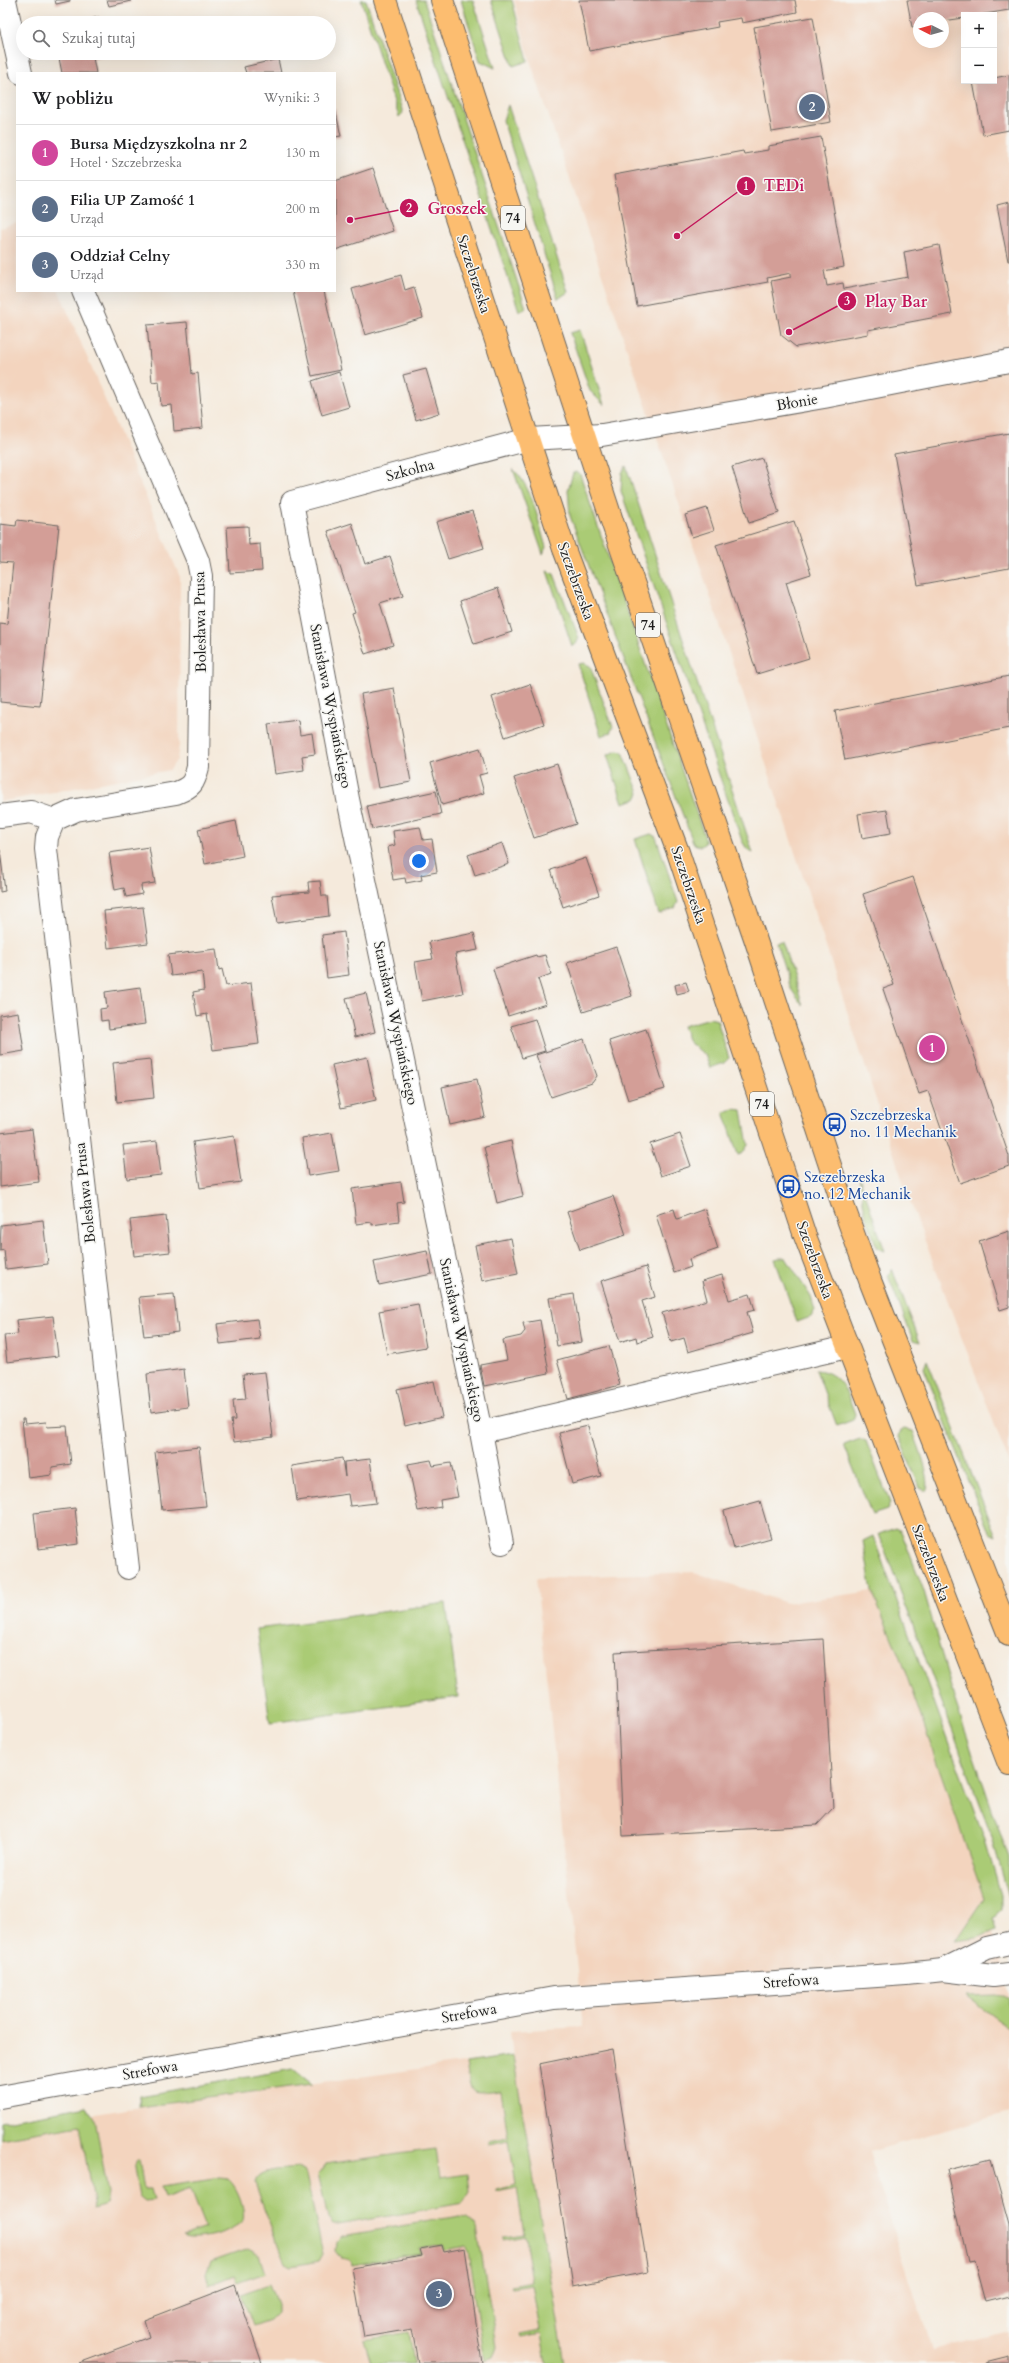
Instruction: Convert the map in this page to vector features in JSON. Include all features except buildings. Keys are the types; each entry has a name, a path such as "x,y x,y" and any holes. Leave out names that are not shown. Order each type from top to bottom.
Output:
{"main road":[{"name":"Szczebrzeska","path":"385,0 579,591 678,852 805,1236 1009,1764"},
{"name":"74","path":"442,0 584,436 844,1208 871,1283 1009,1635"}],"street":[{"path":"4,0 16,52"},
{"path":"18,60 21,72"},
{"name":"Bolesława Prusa","path":"83,292 198,561 201,576 200,752 195,778 189,788 176,793 76,810 54,820 47,837 46,849 128,1568"},
{"name":"Błonie","path":"529,439 584,436 631,430 824,397 1009,361"},
{"name":"Szkolna","path":"292,502 529,439"},
{"name":"Stanisława Wyspiańskiego","path":"292,502 348,799 482,1432 502,1543"},
{"path":"0,816 31,812 54,820"},
{"path":"482,1432 847,1347"},
{"name":"Strefowa","path":"943,1970 986,1948 1009,1943"},
{"name":"Strefowa","path":"0,2098 554,1998 906,1974 943,1970 993,1976 1009,1974"}],"shaded area":[{"path":"514,0 1009,0 1009,1463 905,1188 745,700 530,60"},
{"path":"16,223 16,292 59,292 180,577 179,745 177,759 170,770 0,802 0,228"},
{"path":"694,1572 787,1603 872,1591 901,1660 981,1886 1009,1993 1009,2112 869,2152 932,2350 1009,2331 1009,2363 0,2363 0,2130 120,2110 513,2056 510,2031 583,2027 536,1578"}],"green space":[{"path":"361,0 366,0 403,113 399,117"},
{"path":"416,0 424,0 526,308 519,311"},
{"path":"461,0 473,0 495,68 480,61"},
{"path":"491,0 512,0 528,61 513,66"},
{"path":"508,105 568,292 558,299 503,120"},
{"path":"580,330 604,405 590,391 570,333"},
{"path":"626,466 753,853 747,849 742,841 621,491 622,473"},
{"path":"513,469 520,476 534,505 546,547 543,554"},
{"path":"577,472 580,474 705,838 705,843 701,846 696,846 693,842 570,516 568,490 573,473"},
{"path":"547,571 554,574 579,638 576,644 572,646"},
{"path":"584,663 590,666 613,727 610,733 601,736 578,664"},
{"path":"617,751 623,752 639,793 636,799 623,803 607,755"},
{"path":"651,834 656,837 678,902 675,908 659,914 635,839"},
{"path":"782,941 803,1006 791,989 776,942"},
{"path":"710,1018 717,1020 729,1058 724,1063 710,1068 705,1055 689,1042 683,1026"},
{"path":"734,1109 742,1110 748,1145 743,1153 738,1155 724,1112"},
{"path":"859,1176 885,1251 877,1248 865,1213"},
{"path":"786,1258 811,1297 815,1310 811,1317 797,1322 775,1259"},
{"path":"892,1269 920,1342 913,1340 888,1276"},
{"path":"927,1360 996,1536 990,1533 987,1527 924,1368"},
{"path":"816,1370 832,1375 842,1385 855,1414 853,1420 837,1426"},
{"path":"904,1429 913,1431 918,1444 926,1471 928,1486 926,1491 920,1488 899,1437 900,1432"},
{"path":"860,1439 866,1441 890,1503 887,1510 872,1515 844,1445"},
{"path":"895,1528 901,1531 924,1591 954,1698 1009,1859 1009,1898 991,1834 879,1534"},
{"path":"873,1536 985,1840 1001,1895 1001,1910 993,1917 996,1929 977,1938 955,1941 984,1898 901,1660 872,1591 863,1541"},
{"path":"446,1603 458,1697 270,1723 257,1629"},
{"path":"996,1995 1009,1997 1009,2028 965,1996"},
{"path":"513,2056 565,2363 546,2363 541,2333 521,2337 520,2334 540,2330 532,2285 512,2288 511,2286 532,2282 525,2236 504,2240 504,2237 524,2234 517,2188 496,2192 496,2190 516,2185 509,2140 488,2144 488,2141 508,2137 501,2091 477,2093 473,2091 469,2083 466,2063"},
{"path":"293,2069 312,2084 139,2107 140,2096"},
{"path":"86,2106 95,2119 108,2194 106,2204 94,2208 80,2125 0,2139 0,2122"},
{"path":"436,2149 440,2178 468,2174 470,2192 463,2203 338,2225 333,2225 328,2219 318,2174 325,2164"},
{"path":"137,2160 139,2160 144,2189 151,2189 154,2201 145,2202 139,2197 134,2169"},
{"path":"297,2168 304,2171 306,2175 323,2254 319,2261 291,2266 287,2264 281,2254 255,2183 257,2178 266,2172"},
{"path":"220,2178 228,2179 235,2187 242,2204 244,2216 243,2221 232,2229 214,2235 196,2238 183,2236 205,2228 190,2189 164,2198 161,2187"},
{"path":"459,2216 468,2217 477,2227 497,2347 493,2358 485,2361 467,2246 445,2250 443,2244 419,2248 420,2254 352,2265 350,2260 341,2258 335,2251 336,2242 342,2236"},
{"path":"248,2249 259,2255 265,2273 237,2283 234,2275 209,2285 206,2273 211,2262"},
{"path":"269,2284 277,2304 277,2313 270,2320 253,2326 241,2294"},
{"path":"409,2332 414,2363 371,2363 364,2340"}],"place":[{"name":"Filia UP Zamość 1","path":"812,107"},
{"name":"Groszek","path":"350,220"},
{"name":"TEDi","path":"677,236"},
{"name":"Play Bar","path":"789,332"},
{"name":"Bursa Międzyszkolna nr 2","path":"932,1048"},
{"name":"Szczebrzeska no. 11 Mechanik","path":"835,1124"},
{"name":"Szczebrzeska no. 12 Mechanik","path":"788,1186"},
{"name":"Oddział Celny","path":"439,2294"}]}
